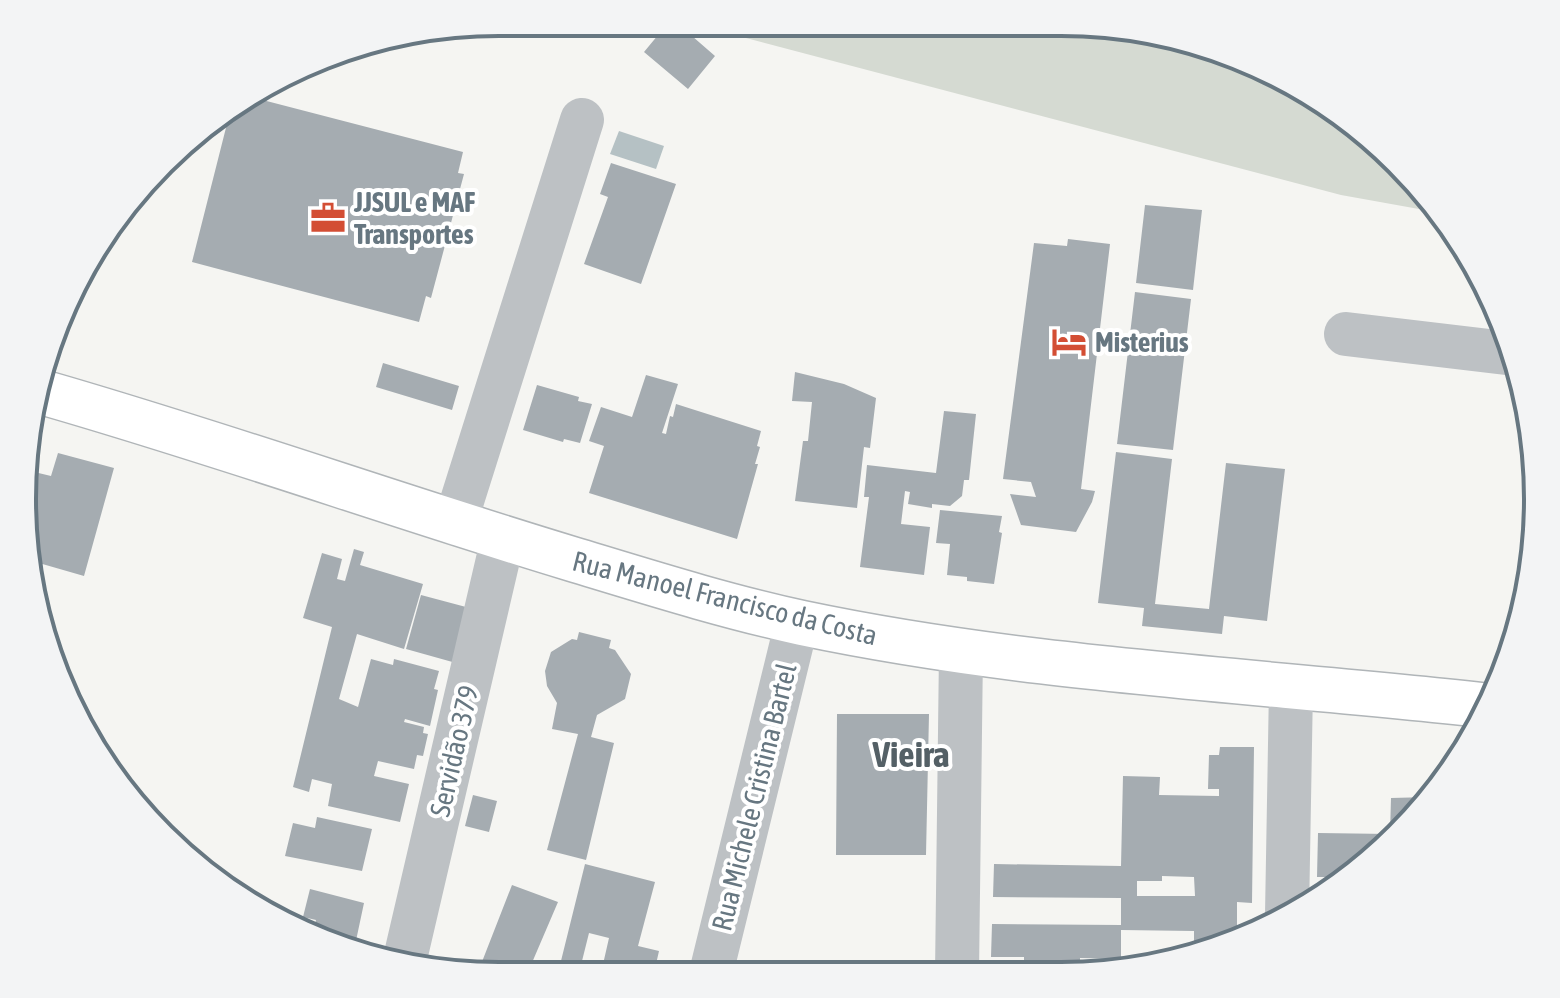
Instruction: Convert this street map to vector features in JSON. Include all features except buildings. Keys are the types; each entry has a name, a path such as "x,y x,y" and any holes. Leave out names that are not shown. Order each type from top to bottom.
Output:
{"main road":[{"name":"Rua Manoel Francisco da Costa","path":"48,394 511,541 797,622 961,651 1476,704"}],"street":[{"path":"455,523 582,120"},
{"path":"1346,334 1500,352"},
{"path":"422,955 511,541"},
{"name":"Servidão 379","path":"407,952 511,541"},
{"name":"Rua Michele Cristina Bartel","path":"714,962 797,622"},
{"path":"957,962 961,651"},
{"path":"1287,903 1291,687"}],"shaded area":[{"path":"738,36 1091,37 1181,52 1238,71 1318,114 1366,151 1422,210 1341,195"},
{"path":"619,131 664,146 656,169 610,154"}],"place":[{"name":"JJSUL e MAF Transportes","path":"328,218"},
{"name":"Misterius","path":"1069,342"}],"district":[{"name":"Vieira","path":"911,754"}]}
